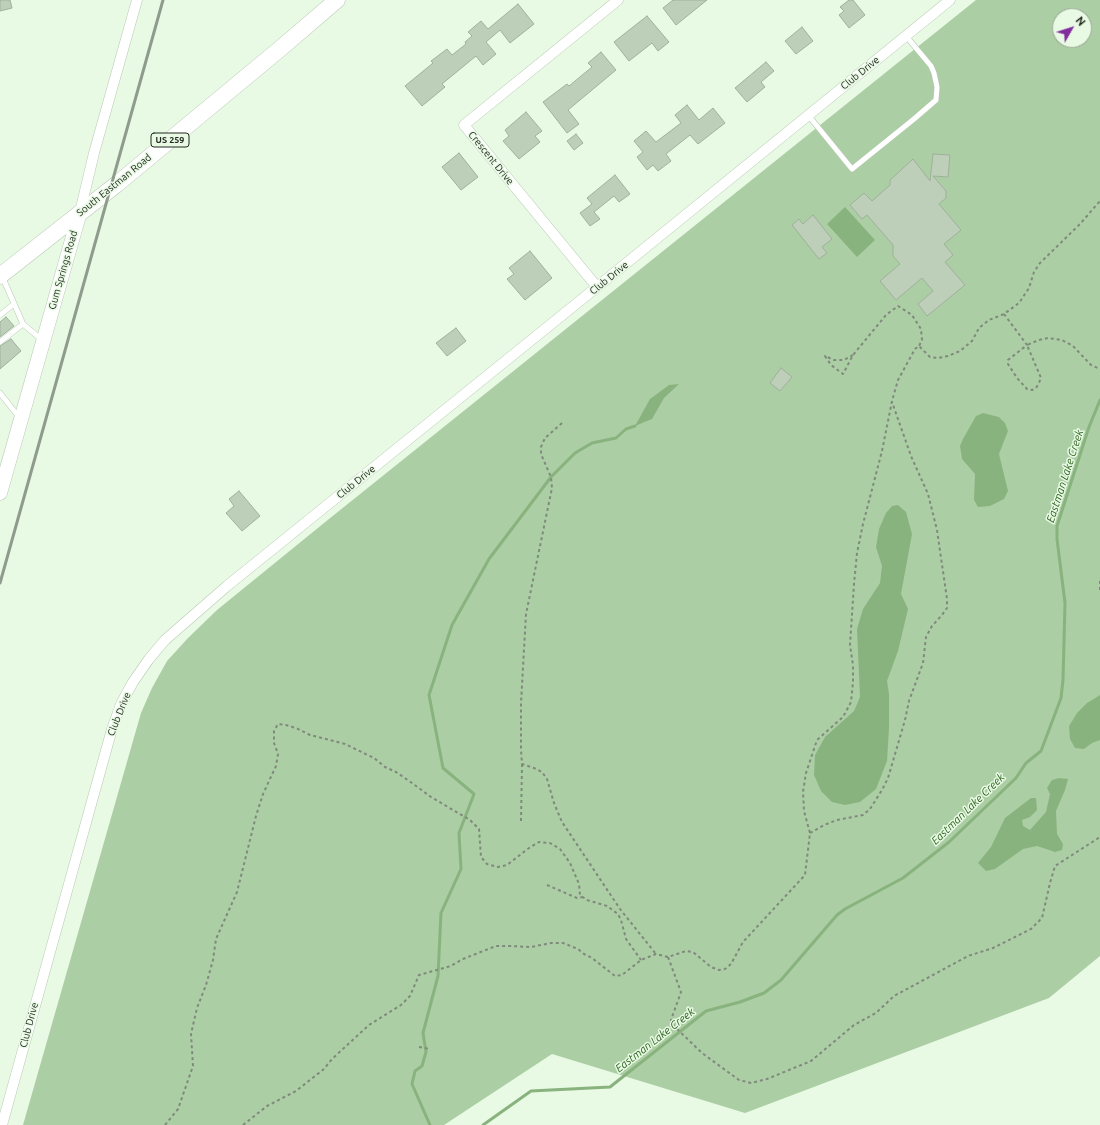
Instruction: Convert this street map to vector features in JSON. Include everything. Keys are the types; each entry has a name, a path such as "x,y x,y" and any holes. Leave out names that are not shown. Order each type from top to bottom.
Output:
{"main road":[{"name":"South Eastman Road","path":"1,276 201,114 337,0"}],"street":[{"name":"Gum Springs Road","path":"1,486 80,212 94,153 136,0"},
{"name":"Crescent Drive","path":"597,287 464,125 618,0"},
{"name":"Club Drive","path":"2,1125 112,729 121,704 137,676 166,640 227,586 950,0"}],"lane":[{"path":"808,115 852,169 936,100 938,88 931,66 906,36"},
{"path":"1,276 23,324 43,342"},
{"path":"0,315 14,304"},
{"path":"0,342 23,324"},
{"path":"0,393 20,419"}],"path":[{"path":"919,346 930,357 938,358 960,351 972,341 979,328 989,320 1004,314 1019,303 1029,288 1034,272 1040,263 1080,224 1100,201"},
{"path":"243,1125 267,1106 296,1091 319,1073 346,1044 369,1025 400,1005 410,996 419,975 451,966 463,959 496,946 531,948 551,943 563,943 578,949 615,976 622,975 641,960 656,954 668,957 686,951 693,952 711,967 719,970 725,969 731,964 743,942 805,874 810,833 804,811 806,773 816,740 842,717 851,702 853,665 850,632 857,553 898,380 915,349 919,346 922,340 921,329 912,315 898,306 886,315 853,355 843,374 831,365 825,356 834,360 844,360 853,355"},
{"path":"1004,314 1027,344 1041,378 1040,384 1036,388 1032,390 1027,389 1022,385 1008,364 1008,360 1027,344 1048,338 1062,340 1073,346 1091,365 1100,368"},
{"path":"810,833 837,820 863,815 870,809 882,790 888,778 909,701 923,663 926,637 932,626 947,608 937,530 928,494 911,456 892,401"},
{"path":"521,821 521,703 526,614 552,488 551,477 540,454 545,438 562,423"},
{"path":"1100,581 1100,590"},
{"path":"165,1125 178,1109 193,1066 191,1034 197,1008 206,985 213,960 216,939 237,892 256,816 276,766 278,754 274,743 274,730 278,724 291,726 310,735 345,744 374,758 385,767 396,772 431,797 470,820 479,829 481,856 487,864 498,867 507,865 539,842 550,843 560,849 570,864 579,884 580,895 588,900 607,906 618,914 626,939 641,960"},
{"path":"522,764 542,772 547,779 554,803 562,822 620,909 656,954"},
{"path":"668,957 681,992 671,1020 675,1027 702,1053 739,1080 751,1083 766,1079 811,1061 854,1025 876,1013 894,996 968,956 993,948 1030,929 1042,918 1055,866 1100,838"},
{"path":"547,885 577,898 583,897"},
{"path":"419,1047 430,1048"}],"shaded area":[{"path":"976,0 1100,0 1100,956 1049,998 745,1113 552,1054 444,1125 23,1125 141,713 152,688 167,661 217,610"},
{"path":"845,207 875,240 857,257 827,224"},
{"path":"679,384 664,398 652,419 635,426 650,399 669,385"},
{"path":"983,413 999,417 1005,423 1008,431 999,454 1008,491 1004,499 990,506 978,507 974,500 975,474 962,459 960,446 976,416"},
{"path":"898,505 906,512 912,534 901,594 908,609 898,651 887,681 889,694 889,728 887,761 876,789 860,802 845,805 832,802 821,791 814,775 815,755 825,737 854,711 860,697 857,629 863,609 880,583 882,566 876,547 879,529 886,513 892,506"},
{"path":"1100,695 1100,740 1092,743 1084,749 1075,748 1070,739 1069,726 1077,713 1087,703"},
{"path":"1059,778 1068,779 1056,811 1057,834 1063,844 1062,850 1055,852 1037,846 1023,849 995,869 986,871 978,863 991,847 1005,818 1031,798 1036,798 1037,810 1030,817 1022,820 1023,826 1030,830 1046,812 1050,794 1047,788 1052,780"}],"building":[{"path":"0,0 10,0 12,8 0,11"},
{"path":"673,0 707,0 676,25 663,8"},
{"path":"849,0 853,0 865,15 849,28 839,15 844,11 840,7"},
{"path":"518,4 534,24 510,43 500,30 486,42 496,54 483,65 476,56 442,84 445,87 422,106 405,86 433,63 431,61 447,49 452,55 466,44 465,42 472,36 468,32 481,21 488,29"},
{"path":"647,16 669,42 658,51 652,43 629,61 614,42"},
{"path":"802,27 813,41 796,54 785,41"},
{"path":"601,52 616,70 568,110 579,124 567,133 543,102 567,84 569,86 592,67 588,63"},
{"path":"766,62 774,71 761,82 765,87 747,102 735,88"},
{"path":"687,105 699,120 713,108 725,123 698,144 690,135 666,154 671,161 658,171 653,165 647,170 637,157 643,152 634,141 646,131 656,142 681,123 675,115"},
{"path":"526,112 542,131 535,136 540,142 519,159 503,141 509,136 505,130"},
{"path":"576,134 583,143 574,150 567,141"},
{"path":"459,153 478,177 461,190 442,167"},
{"path":"933,154 950,155 948,177 933,176 946,191 946,198 939,204 961,230 944,244 953,255 945,262 965,285 927,316 918,304 933,291 922,278 896,300 880,281 900,264 893,256 893,245 867,215 862,219 850,205 864,193 872,201 890,185 890,180 913,159 930,181"},
{"path":"615,175 630,194 619,202 614,196 594,212 600,219 590,226 580,213 592,204 587,198"},
{"path":"813,215 832,239 822,247 827,253 819,259 792,225 799,219 803,224"},
{"path":"530,251 552,278 525,300 507,279 514,274 509,268"},
{"path":"6,317 14,326 0,337 0,322"},
{"path":"456,328 466,341 447,356 436,343"},
{"path":"11,339 21,351 0,369 0,346"},
{"path":"781,368 792,377 780,391 770,383"},
{"path":"239,491 260,516 242,531 226,513 234,506 229,499"}],"waterway":[{"name":"Eastman Lake Creek","path":"483,1125 531,1091 610,1087 706,1011 740,1002 764,993 781,980 837,915 845,909 903,878 949,842 1016,778 1026,763 1041,751 1061,698 1063,680 1065,603 1057,539 1057,526 1089,427 1100,400"},
{"path":"430,1125 412,1084 415,1071 422,1066 426,1052 423,1033 438,976 441,913 461,869 459,833 474,794 443,768 429,695 452,625 489,559 551,477 575,453 592,443 616,438 626,429 635,426"}],"railway":[{"path":"0,583 163,0"}]}
